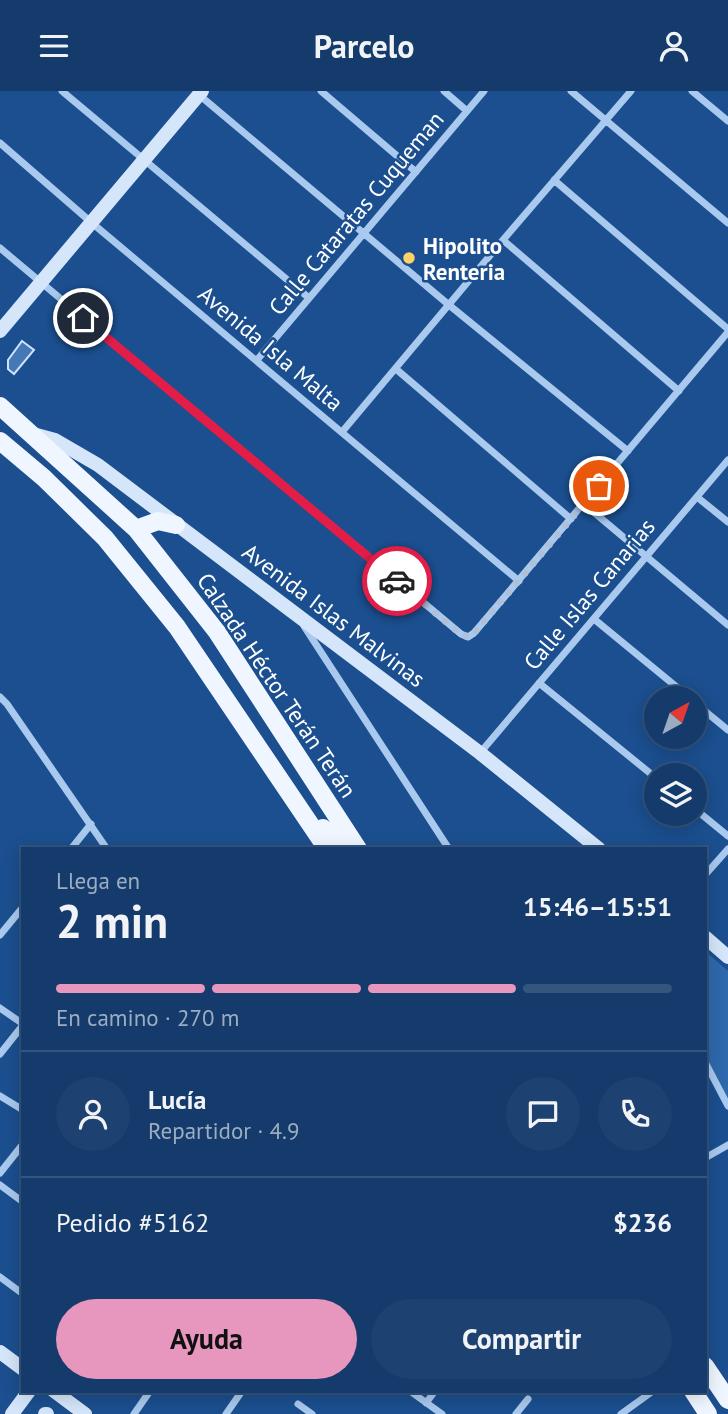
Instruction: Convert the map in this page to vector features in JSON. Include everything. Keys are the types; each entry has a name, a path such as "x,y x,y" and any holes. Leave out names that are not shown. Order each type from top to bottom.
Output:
{"main road":[{"name":"Calzada Héctor Terán Terán","path":"2,404 136,529 217,632 357,847"},
{"path":"0,441 44,478 104,538 177,627 326,847"},
{"path":"136,529 158,521 176,526"},
{"path":"293,798 340,847"},
{"path":"707,1369 728,1400"},
{"path":"694,1393 708,1414"}],"street":[{"path":"62,91 310,298"},
{"path":"321,91 416,171"},
{"path":"444,91 467,111"},
{"name":"Calle Cataratas Cuqueman","path":"257,360 484,91"},
{"path":"571,91 728,223"},
{"path":"342,432 631,91"},
{"path":"692,91 728,121"},
{"path":"0,331 199,92 364,234 628,451"},
{"name":"Avenida Isla Malta","path":"0,143 519,581"},
{"path":"0,248 461,634 468,637 519,581 728,330 554,180"},
{"path":"503,240 679,391"},
{"path":"396,369 571,519"},
{"name":"Avenida Islas Malvinas","path":"33,434 55,440 98,465 480,753 597,847"},
{"name":"Calle Islas Canarias","path":"480,753 728,460"},
{"path":"698,497 728,523"},
{"path":"584,504 728,625"},
{"path":"297,616 448,847"},
{"path":"594,619 675,686"},
{"path":"539,683 644,768"},
{"path":"0,697 106,847"},
{"path":"707,713 728,730"},
{"path":"707,819 728,836"},
{"path":"73,847 91,824"},
{"path":"707,873 728,849"},
{"path":"0,935 21,909"},
{"path":"707,939 728,957"},
{"path":"0,1008 21,1024"},
{"path":"0,1054 21,1028"},
{"path":"707,1066 728,1106"},
{"path":"0,1096 21,1109"},
{"path":"707,1157 728,1145"},
{"path":"0,1173 21,1147"},
{"path":"0,1185 21,1201"},
{"path":"0,1277 21,1293"},
{"path":"0,1352 21,1368"},
{"path":"12,1414 28,1393"},
{"path":"57,1393 85,1414"},
{"path":"134,1414 149,1393"},
{"path":"226,1414 241,1393"},
{"path":"413,1393 442,1414"},
{"path":"426,1403 434,1393"},
{"path":"621,1414 650,1393"},
{"path":"516,1414 528,1399"},
{"path":"298,1404 312,1414"}],"shaded area":[{"path":"707,953 728,971 728,1101 707,1059"}],"building":[{"path":"22,341 34,350 14,374 8,369 8,360"}],"way so far":[{"path":"397,581 468,637 599,486"}],"place":[{"name":"Hipolito Renteria","path":"409,258"}],"route":[{"path":"83,318 397,581"}]}
